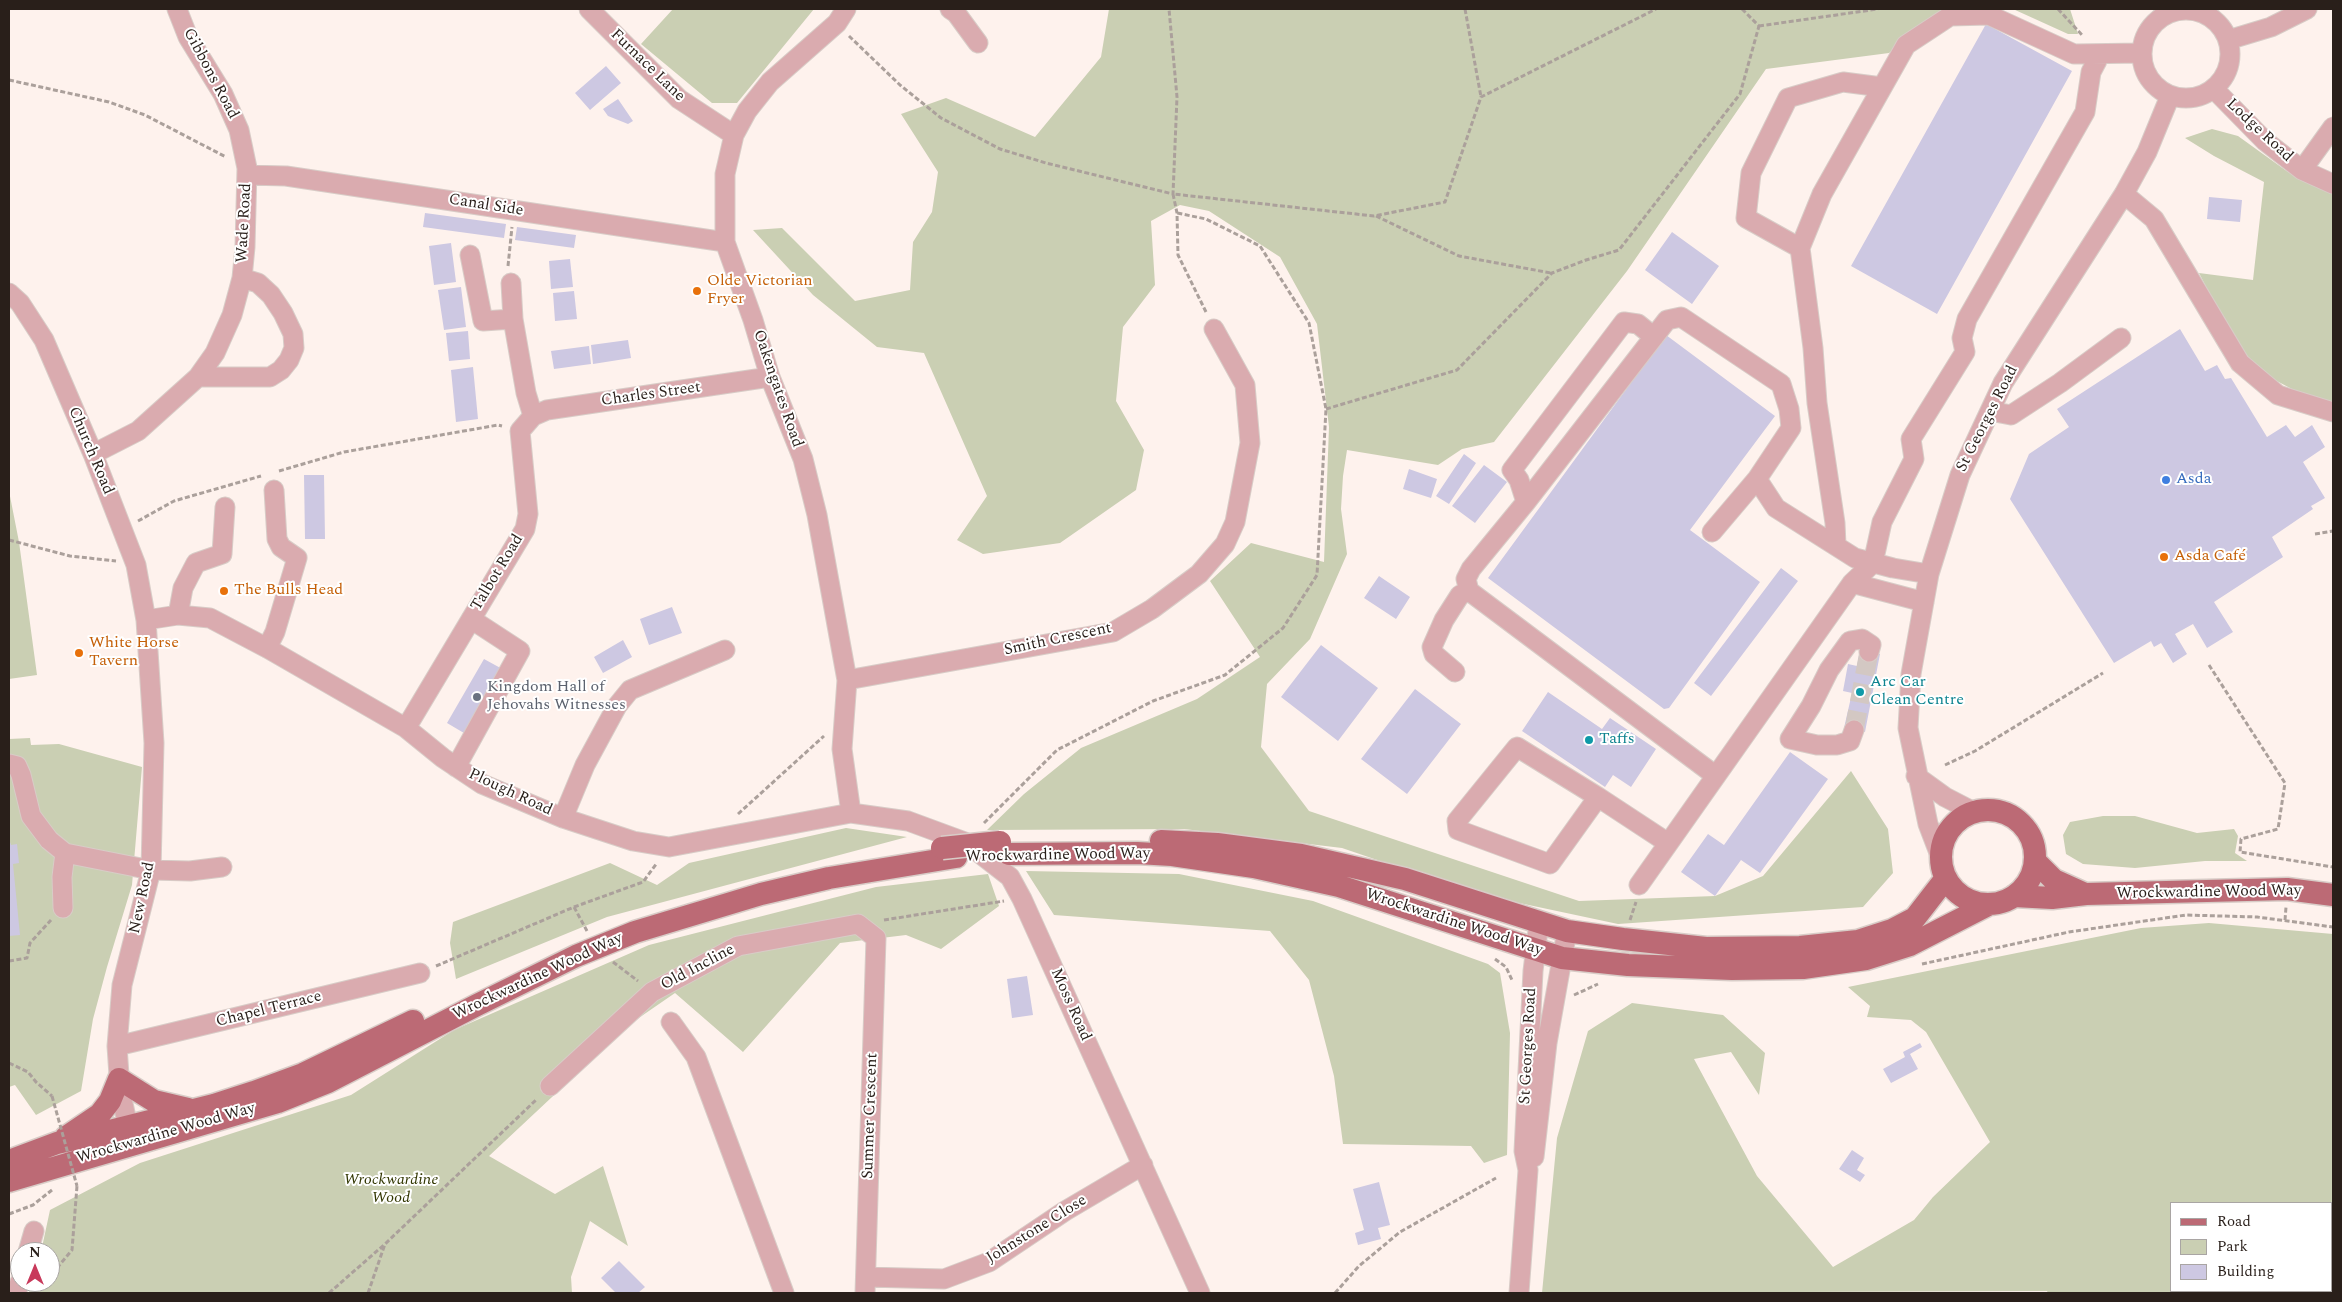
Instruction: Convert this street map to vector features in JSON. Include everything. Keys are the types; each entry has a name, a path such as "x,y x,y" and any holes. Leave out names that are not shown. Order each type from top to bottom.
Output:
{"main road":[{"path":"1997,810 2017,819 2031,836 2034,844 2035,861 2032,875 2024,887 2014,896 2002,902 1990,904 1972,901 1964,897 1957,892 1943,868 1945,838 1956,822 1974,812 1997,810"},
{"name":"Wrockwardine Wood Way","path":"1005,848 1112,838 1217,844 1301,855 1405,879 1567,930 1623,939 1706,948 1800,947 1858,941 1892,930 1915,918 1943,868"},
{"name":"Wrockwardine Wood Way","path":"9,1181 191,1110 254,1092 304,1074 397,1030 515,969 740,887 884,855 954,849 1005,848 1172,855 1254,867 1339,886 1562,958 1628,965 1732,969 1803,968 1866,959 1910,945 1990,904"},
{"name":"Wrockwardine Wood Way","path":"2035,861 2054,880 2086,894"},
{"name":"Wrockwardine Wood Way","path":"2014,896 2052,898 2086,894 2287,889 2333,894"},
{"name":"Wrockwardine Wood Way","path":"9,1160 57,1143 130,1135 278,1102 328,1082 477,1005 593,941"},
{"path":"57,1143 100,1114 110,1101 119,1079 154,1100 191,1110"}],"street":[{"name":"Gibbons Road","path":"177,9 188,37 223,94 239,130 247,171"},
{"name":"Furnace Lane","path":"589,9 680,99 734,135"},
{"path":"950,9 956,13 978,43"},
{"path":"2185,9 2199,12 2212,18 2222,28 2228,40 2231,53 2229,66 2223,79 2214,89 2201,96 2185,99 2170,96 2158,89 2148,79 2141,53 2144,40 2155,23 2172,12 2185,9"},
{"path":"2228,40 2271,27 2306,9"},
{"path":"1836,545 1836,522 1817,403 1813,348 1800,248 1822,194 1906,45 1950,16 1989,15 2074,54 2141,53"},
{"name":"Oakengates Road","path":"841,16 770,82 747,111 734,135 725,174 725,242 753,320 770,377 803,459 817,515 847,680 842,749 851,813"},
{"path":"1639,885 1852,582 1873,563 1882,522 1914,459 1910,439 1965,352 1962,338 1967,319 2085,112 2091,72 2100,55"},
{"path":"1800,248 1746,218 1751,173 1788,98 1843,82 1882,87"},
{"name":"Lodge Road","path":"2214,89 2266,141 2302,170 2333,184"},
{"name":"St Georges Road","path":"1943,868 1928,824 1916,776 1908,719 1910,674 1929,574 1960,475 2003,383 2124,194 2147,152 2170,96"},
{"path":"2302,170 2333,127"},
{"name":"Canal Side","path":"247,171 725,242"},
{"name":"Wade Road","path":"93,454 138,431 198,377 215,353 232,314 242,278 246,247 247,171"},
{"path":"2124,194 2154,219 2240,363 2278,395 2333,412"},
{"path":"470,255 483,320 514,319"},
{"name":"Wade Road","path":"198,377 270,377 281,370 289,360 294,348 293,334 284,313 271,295 258,283 242,278"},
{"path":"511,283 514,319 526,393 533,416 520,431"},
{"name":"Church Road","path":"9,294 20,303 44,340 93,454 136,566 146,620"},
{"path":"1712,532 1757,479 1791,428 1789,409 1781,384 1681,317 1667,320 1526,502 1470,569 1466,579 1469,591 1716,776"},
{"path":"1526,502 1520,480 1512,470 1624,322 1638,324 1654,337"},
{"name":"Smith Crescent","path":"847,680 1112,632 1152,609 1199,574 1225,544 1235,522 1250,443 1245,385 1214,329"},
{"path":"1990,411 2011,415 2060,383 2120,338"},
{"name":"Charles Street","path":"533,416 547,410 770,377"},
{"name":"Talbot Road","path":"406,728 525,529 528,514 520,457 520,431"},
{"path":"1757,479 1776,508 1855,558 1929,574"},
{"path":"267,648 275,632 297,558 281,547 277,539 271,482"},
{"path":"178,615 182,588 196,563 222,554 225,507"},
{"path":"1852,582 1924,602"},
{"path":"1455,672 1434,654 1432,647 1444,620 1460,595 1469,591"},
{"name":"Plough Road","path":"146,620 178,615 210,618 267,648 406,728 482,784 563,818 633,841 669,847 851,813"},
{"path":"456,766 520,650 471,619"},
{"name":"New Road","path":"130,1135 119,1079 117,1046 122,985 151,870 154,743 146,620"},
{"path":"1854,730 1850,741 1837,745 1817,745 1790,739 1811,706 1829,670 1850,641 1862,640 1871,645 1869,652"},
{"path":"563,818 585,765 617,706 630,690 725,650"},
{"path":"1598,797 1550,864 1458,830 1457,821 1517,747 1598,797 1668,843"},
{"path":"9,764 17,766 21,775 31,816 49,840 65,853 112,864 151,870 190,871 222,867"},
{"path":"1916,776 1945,798 1974,812"},
{"name":"Moss Road","path":"851,813 908,821 954,849 1010,877 1022,899 1200,1293"},
{"path":"62,908 62,877 65,853"},
{"name":"St Georges Road","path":"1519,1293 1528,1170 1524,1152 1534,950 1538,922"},
{"name":"Summer Crescent","path":"858,924 876,938 866,1285"},
{"name":"Old Incline","path":"550,1086 652,992 738,946 858,924"},
{"name":"St Georges Road","path":"1528,1170 1535,1154 1547,1043 1567,930"},
{"name":"Chapel Terrace","path":"117,1046 420,973"},
{"path":"671,1022 696,1057 784,1293"},
{"name":"Johnstone Close","path":"866,1285 944,1279 989,1262 1065,1212 1143,1165"},
{"path":"31,1242 34,1231"}],"path":[{"path":"1169,9 1177,97 1173,194 1177,213 1178,254 1214,329"},
{"path":"841,16 900,85 941,118 1000,149 1046,164 1173,194 1374,216 1445,202 1481,97 1465,9"},
{"path":"1481,97 1656,9"},
{"path":"1742,9 1760,26"},
{"path":"1760,26 1878,9"},
{"path":"2058,9 2100,55"},
{"path":"1326,409 1457,370 1552,273 1619,250 1740,94 1760,26"},
{"path":"9,80 109,102 185,134 247,171"},
{"path":"511,283 508,267 514,210"},
{"path":"954,849 1058,750 1153,701 1225,675 1283,628 1317,575 1326,409 1309,323 1260,246 1206,219 1177,213"},
{"path":"1374,216 1459,256 1552,273"},
{"path":"278,471 344,452 498,425 520,431"},
{"path":"122,529 174,501 271,482"},
{"path":"2315,534 2333,531"},
{"path":"9,540 70,556 136,566"},
{"path":"2209,665 2285,783 2278,829 2241,839 2240,852 2333,867"},
{"path":"1945,765 1975,751 2103,673"},
{"path":"735,817 824,735"},
{"path":"420,973 574,908 643,882 669,847"},
{"path":"2288,859 2288,865"},
{"path":"1630,922 1634,914 1639,885"},
{"path":"858,924 1022,899"},
{"path":"9,961 27,958 30,944 62,908"},
{"path":"574,908 601,954 652,992"},
{"path":"2285,920 2286,911"},
{"path":"1918,964 2069,932 2186,915 2257,917 2333,927"},
{"path":"1491,957 1506,967 1513,983"},
{"path":"1570,1002 1572,997 1588,987 1601,983"},
{"path":"9,1063 28,1072 52,1096 77,1186 72,1250 60,1264"},
{"path":"329,1293 385,1244 550,1086"},
{"path":"1335,1293 1359,1266 1400,1232 1496,1178"},
{"path":"9,1214 27,1209 55,1188"},
{"path":"368,1293 385,1244"}],"green space":[{"path":"673,9 814,9 737,103 712,103 641,44"},
{"path":"1109,9 1946,9 1889,53 1766,69 1627,271 1494,442 1462,449 1438,465 1347,450 1341,509 1347,554 1310,639 1267,684 1261,747 1309,811 1579,901 1715,896 1763,876 1851,771 1888,829 1893,873 1863,907 1618,924 1477,894 1342,848 1184,829 987,830 1024,794 1081,748 1197,699 1260,657 1210,581 1251,543 1324,562 1329,427 1317,324 1280,257 1209,211 1180,205 1151,221 1155,285 1123,327 1116,401 1144,450 1136,490 1060,543 983,554 957,540 987,496 924,353 877,347 813,295 753,230 782,228 855,301 910,290 913,242 932,212 938,172 901,114 946,98 1035,137 1101,57"},
{"path":"2013,9 2070,9 2078,34 2068,34"},
{"path":"2212,129 2238,136 2288,172 2333,194 2333,402 2305,396 2258,371 2235,343 2199,273 2253,280 2264,182 2214,156 2185,138"},
{"path":"9,491 19,542 37,675 9,679"},
{"path":"30,738 31,745 59,744 142,767 132,885 93,1019 81,1091 36,1115 15,1085 9,1087 9,739"},
{"path":"2103,816 2135,816 2197,833 2234,829 2238,836 2235,853 2247,861 2205,861 2135,868 2083,864 2066,854 2063,835 2070,822"},
{"path":"846,828 907,837 607,917 456,979 450,943 453,922 610,863 657,885 689,863"},
{"path":"1026,871 1179,874 1313,901 1488,964 1500,973 1510,1033 1507,1155 1484,1163 1471,1146 1343,1144 1334,1076 1309,980 1270,931 1054,915"},
{"name":"Wrockwardine Wood","path":"988,874 999,906 941,949 906,935 840,943 743,1052 675,993 630,1024 489,1156 555,1194 603,1166 628,1246 590,1221 571,1277 572,1293 29,1293 60,1292 60,1242 43,1242 50,1210 140,1163 351,1095 454,1030 649,945 876,887"},
{"path":"2209,923 2333,934 2333,1249 2332,1202 2170,1202 2170,1292 2267,1292 1542,1293 1557,1138 1588,1031 1632,1003 1723,1015 1765,1053 1759,1095 1731,1052 1694,1059 1757,1176 1833,1267 1914,1220 1933,1197 1990,1142 1926,1032 1911,1020 1867,1017 1870,1006 1848,987 2141,928"}],"building":[{"path":"1986,24 2072,71 1937,314 1851,266"},
{"path":"606,66 621,83 590,110 575,93"},
{"path":"618,99 633,121 628,124 608,116 603,109"},
{"path":"2209,197 2242,200 2240,222 2207,219"},
{"path":"425,213 506,224 504,238 423,227"},
{"path":"517,227 576,235 574,248 515,240"},
{"path":"1672,232 1719,266 1692,304 1645,270"},
{"path":"451,243 456,282 434,285 429,246"},
{"path":"570,259 573,287 551,289 549,261"},
{"path":"461,287 466,327 444,330 438,290"},
{"path":"574,291 577,319 555,321 553,293"},
{"name":"Asda","path":"2180,329 2205,371 2217,365 2225,379 2231,378 2267,437 2286,425 2295,437 2312,425 2325,447 2303,462 2325,498 2311,506 2313,509 2272,537 2283,557 2214,602 2233,632 2207,648 2193,624 2175,634 2187,654 2173,663 2161,643 2154,647 2151,641 2114,663 2010,499 2029,454 2069,427 2057,409"},
{"path":"468,331 470,359 449,361 446,333"},
{"path":"1666,335 1775,416 1690,530 1760,582 1669,708 1664,709 1488,578"},
{"path":"628,340 631,358 593,364 591,345"},
{"path":"589,346 591,364 554,369 551,351"},
{"path":"473,367 478,419 456,422 451,370"},
{"path":"1464,454 1476,463 1449,504 1436,496"},
{"path":"1484,465 1507,482 1475,523 1452,506"},
{"path":"1409,469 1437,479 1431,498 1403,489"},
{"path":"304,475 324,475 325,539 305,539"},
{"path":"1781,568 1798,581 1711,696 1694,683"},
{"path":"1379,576 1410,597 1396,619 1364,598"},
{"path":"672,607 682,633 649,645 640,619"},
{"path":"623,640 632,657 603,673 594,657"},
{"path":"1321,645 1378,688 1338,741 1281,697"},
{"name":"Arc Car Clean Centre","path":"1860,650 1880,654 1865,732 1844,728 1852,693 1843,691 1848,664 1857,666"},
{"name":"Kingdom Hall of Jehovahs Witnesses","path":"484,659 506,671 469,736 447,723"},
{"path":"1415,689 1461,724 1407,794 1361,759"},
{"name":"Taffs","path":"1548,692 1602,729 1610,718 1656,749 1631,787 1613,775 1605,787 1522,731"},
{"path":"1790,752 1828,779 1760,873 1741,860 1715,896 1681,872 1708,834 1724,845"},
{"path":"9,839 11,845 17,844 19,863 13,864 20,935 9,936"},
{"path":"1027,976 1033,1015 1012,1018 1007,979"},
{"path":"1920,1043 1922,1047 1910,1054 1918,1069 1891,1083 1883,1069 1905,1057 1903,1052"},
{"path":"1852,1150 1864,1158 1857,1170 1865,1175 1860,1182 1839,1169"},
{"path":"1379,1182 1390,1225 1378,1228 1381,1239 1358,1245 1355,1233 1364,1230 1353,1189"},
{"path":"619,1261 645,1287 638,1293 616,1293 601,1278"}],"tunnel":[{"path":"1854,730 1869,652"}],"place":[{"name":"Olde Victorian Fryer","path":"697,291"},
{"name":"Asda","path":"2166,480"},
{"name":"Asda Café","path":"2164,557"},
{"name":"The Bulls Head","path":"224,591"},
{"name":"White Horse Tavern","path":"79,653"},
{"name":"Arc Car Clean Centre","path":"1860,692"},
{"name":"Kingdom Hall of Jehovahs Witnesses","path":"477,697"},
{"name":"Taffs","path":"1589,740"}]}
